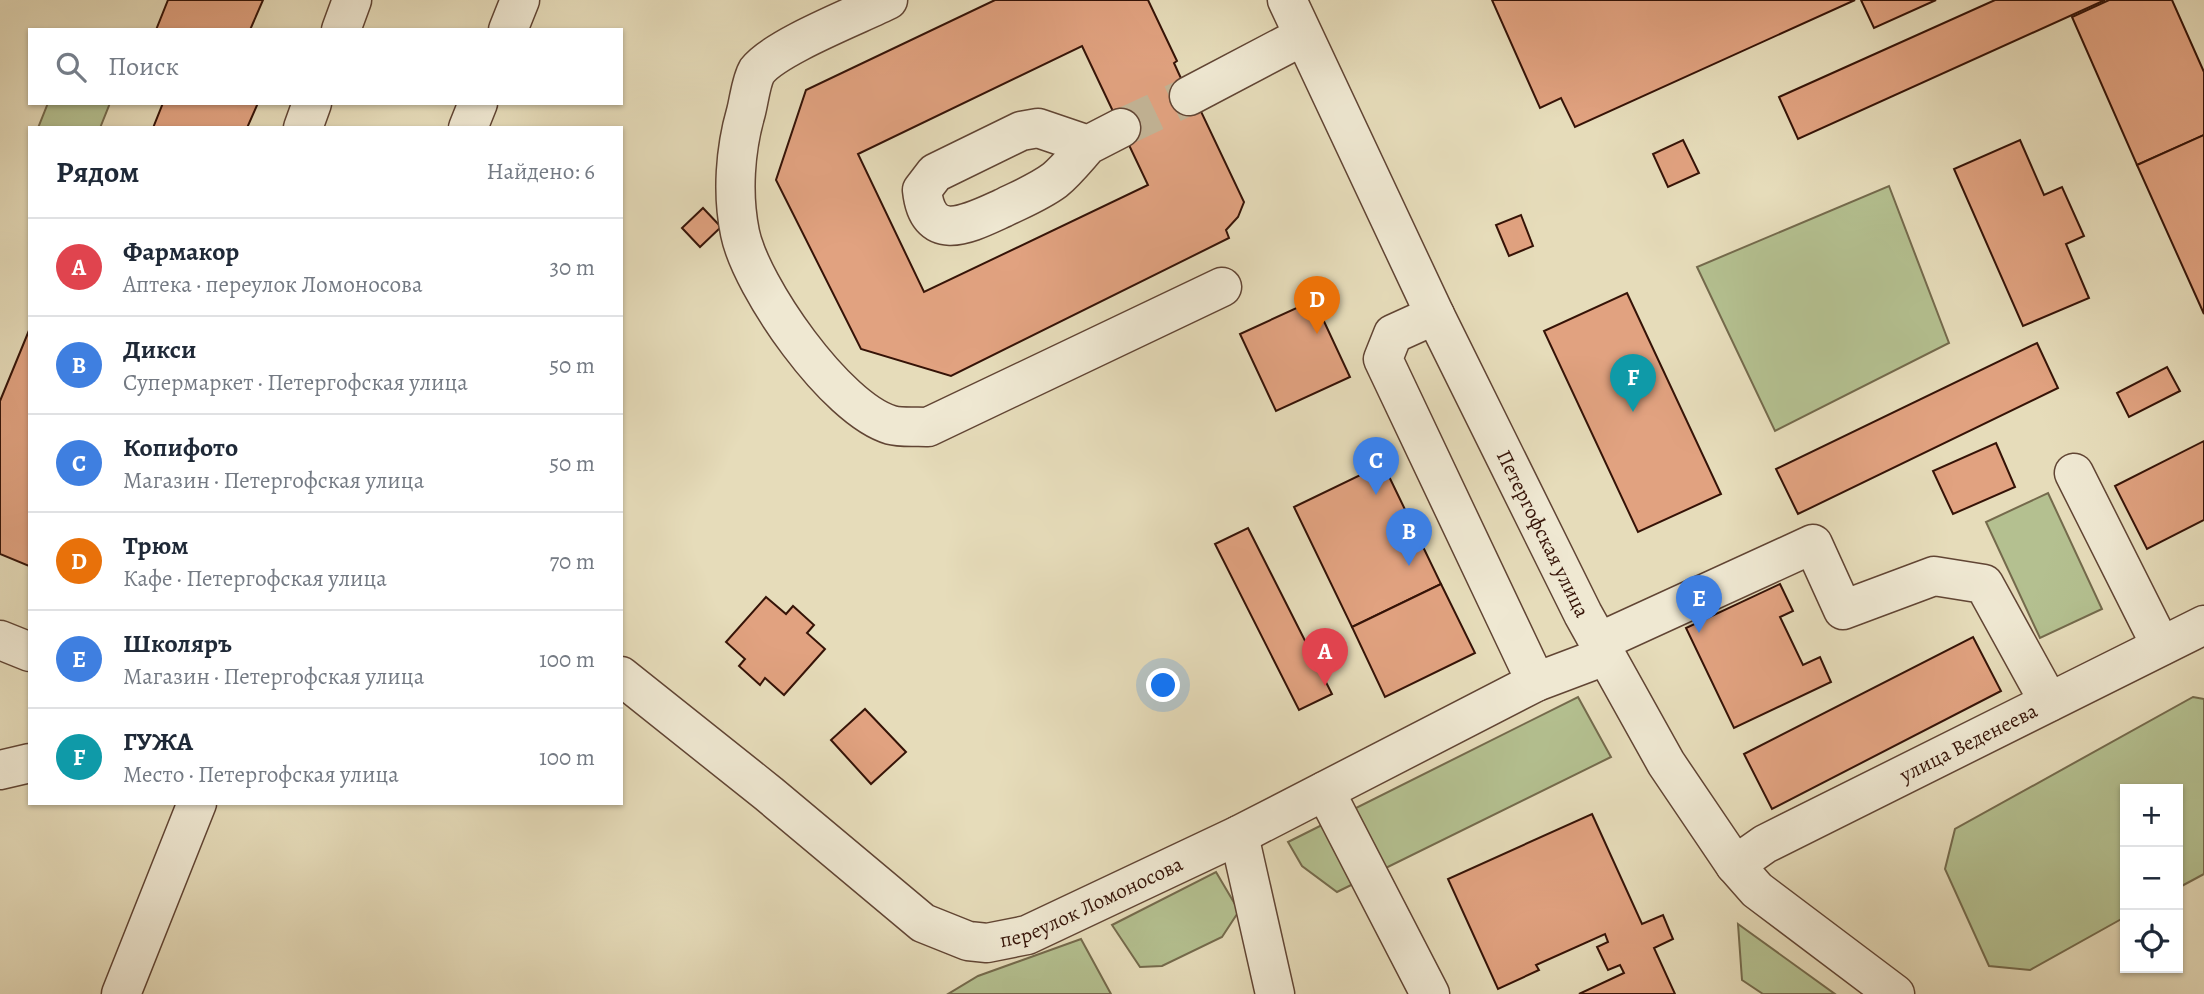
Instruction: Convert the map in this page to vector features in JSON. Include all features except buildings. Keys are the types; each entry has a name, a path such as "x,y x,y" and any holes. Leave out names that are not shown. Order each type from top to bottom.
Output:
{"street":[{"path":"342,28 352,0"},
{"path":"509,28 520,0"},
{"path":"888,0 786,49 757,72 739,136 736,181 740,235 770,300 797,344 853,403 891,425 928,427 1222,287"},
{"name":"Петергофская улица","path":"1287,0 1436,315 1602,649 1666,763 1735,865 1757,890 1895,994"},
{"path":"1189,96 1303,36"},
{"path":"304,126 312,105"},
{"path":"469,126 477,105"},
{"path":"1436,315 1393,334 1382,359 1536,682"},
{"path":"2074,473 2161,646"},
{"name":"переулок Ломоносова","path":"623,678 769,794 923,923 968,942 1011,941 1027,935 1239,835 1536,682 1813,544 1843,610 1934,576 1984,584 2049,702"},
{"name":"улица Веденеева","path":"1735,865 1765,844 2204,625"},
{"path":"0,640 28,651"},
{"path":"0,770 28,763"},
{"path":"1325,790 1430,994"},
{"path":"121,994 196,805"},
{"path":"1239,835 1275,994"}],"green space":[{"path":"47,105 109,105 101,126 39,126"},
{"path":"1889,186 1949,343 1775,431 1697,267"},
{"path":"2048,493 2102,609 2040,638 1986,522"},
{"path":"1578,697 1611,757 1337,892 1302,866 1288,842"},
{"path":"2193,697 2204,699 2204,874 2183,885 2183,784 2120,784 2120,920 2030,970 1989,966 1945,869 1955,829"},
{"path":"1216,872 1239,911 1222,937 1162,966 1140,967 1112,925"},
{"path":"1738,924 1835,994 1763,994 1742,980"},
{"path":"1081,939 1111,994 948,994 978,976"}],"tunnel":[{"path":"1121,128 1189,96"}],"place":[{"name":"Трюм","path":"1317,334"},
{"name":"ГУЖА","path":"1633,412"},
{"name":"Копифото","path":"1376,495"},
{"name":"Дикси","path":"1409,566"},
{"name":"Школяръ","path":"1699,633"},
{"name":"Фармакор","path":"1325,686"}]}
